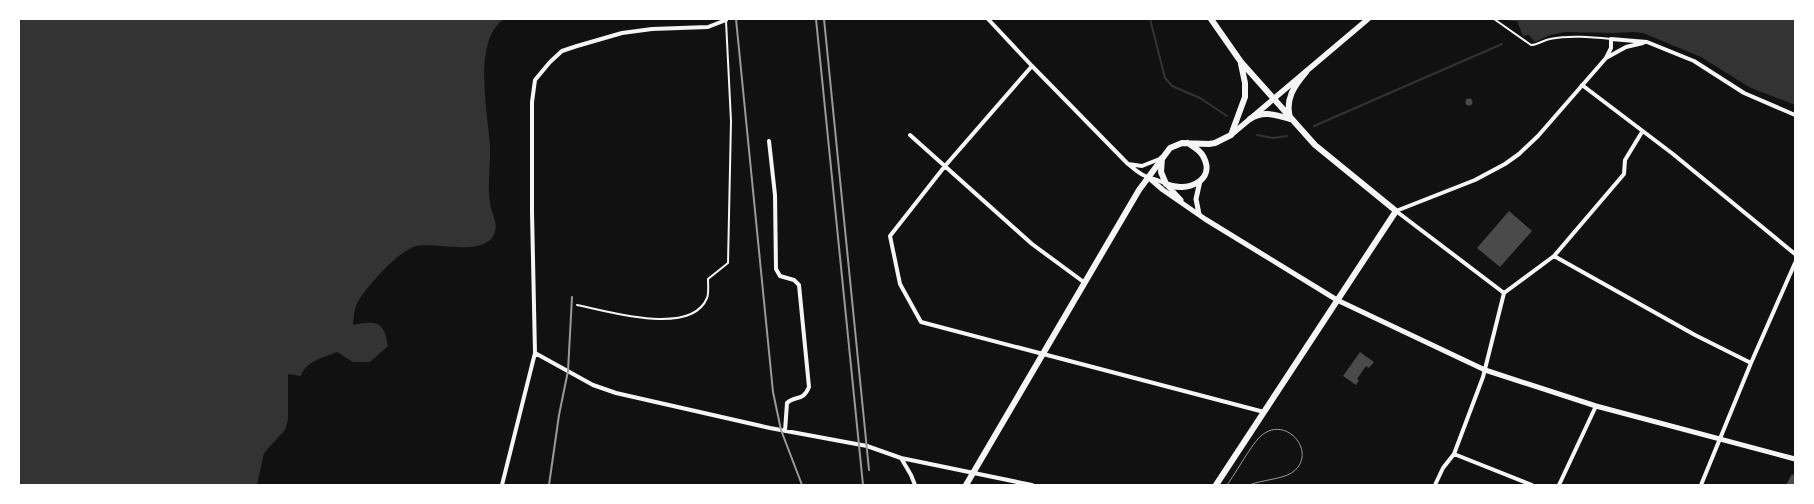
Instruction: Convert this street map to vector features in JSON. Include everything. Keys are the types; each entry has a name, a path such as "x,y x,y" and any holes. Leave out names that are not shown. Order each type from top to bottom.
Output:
{"main road":[{"path":"1210,19 1241,62 1290,119 1318,148 1396,211 1216,485"},
{"path":"966,485 1148,177 1170,148 1187,142 1209,144 1231,135 1368,19"},
{"path":"1231,135 1245,97 1245,83 1241,62"},
{"path":"1290,119 1289,97 1294,86 1306,72"},
{"path":"1250,119 1255,115 1267,114 1290,119"},
{"path":"1162,158 1160,172 1166,184 1174,188 1188,187 1200,180 1206,168 1203,156 1187,142"}],"street":[{"path":"502,485 535,352 532,102 535,80 562,51 577,46 622,33 652,29 708,27 726,19"},
{"path":"988,19 1127,163 1205,219 1338,300 1485,370 1596,406 1795,459"},
{"path":"1396,211 1475,180 1519,154 1538,136 1606,58 1611,48 1611,39 1647,42 1694,61 1744,93 1795,115"},
{"path":"1606,58 1626,47 1647,42"},
{"path":"1032,66 945,166 890,236 900,284 922,322 1264,412"},
{"path":"1582,85 1680,160 1795,254"},
{"path":"1434,485 1443,468 1454,454 1485,370 1504,293 1554,256 1624,174 1625,160 1642,132"},
{"path":"910,136 1032,244 1085,283"},
{"path":"769,141 775,195 776,269 780,276 794,280 799,284 809,387 804,396 786,403 785,431"},
{"path":"1127,163 1142,166 1162,158"},
{"path":"1148,177 1156,178 1166,184 1187,207"},
{"path":"1199,214 1196,199 1200,180"},
{"path":"1396,211 1504,293"},
{"path":"1554,256 1695,335 1751,363"},
{"path":"1701,485 1751,363 1795,263"},
{"path":"535,352 602,390 785,431 867,446 901,458 1032,485"},
{"path":"1559,485 1596,406"},
{"path":"1454,454 1532,485"},
{"path":"901,458 915,485"}],"lane":[{"path":"577,305 646,318 663,320 679,318 696,312 707,298 708,279 728,262 731,120 726,19"},
{"path":"1494,19 1531,46 1548,39 1565,37 1611,39"}],"shaded area":[{"path":"19,19 504,19 494,29 488,43 484,78 490,146 489,196 496,225 495,232 490,240 482,245 472,247 417,246 402,254 377,277 357,303 353,325 377,324 384,331 388,346 370,362 353,362 337,352 321,358 306,367 301,376 288,374 288,420 285,430 264,453 257,485 19,485"},
{"path":"1508,19 1795,19 1795,105 1749,87 1701,57 1643,33 1565,32 1550,35 1535,42 1529,35 1523,36 1517,21"}],"building":[{"path":"1469,98 1473,102 1469,106 1465,102"},
{"path":"1509,211 1532,231 1500,267 1477,248"},
{"path":"1360,352 1374,362 1369,368 1366,366 1357,379 1359,380 1356,385 1343,376"},
{"path":"1792,474 1795,476 1795,485 1786,485"}],"waterway":[{"path":"1150,19 1165,78 1172,86 1200,98 1227,116"},
{"path":"1314,126 1502,44"},
{"path":"1257,135 1273,138 1287,136"}],"tram line":[{"path":"1227,485 1262,435 1272,430 1281,430 1289,433 1296,439 1301,447 1302,455 1300,464 1293,472 1249,485"}],"railway":[{"path":"736,19 773,392 781,430 802,485"},
{"path":"816,19 863,485"},
{"path":"824,19 869,470"},
{"path":"549,485 559,415 568,371 572,297"}]}
